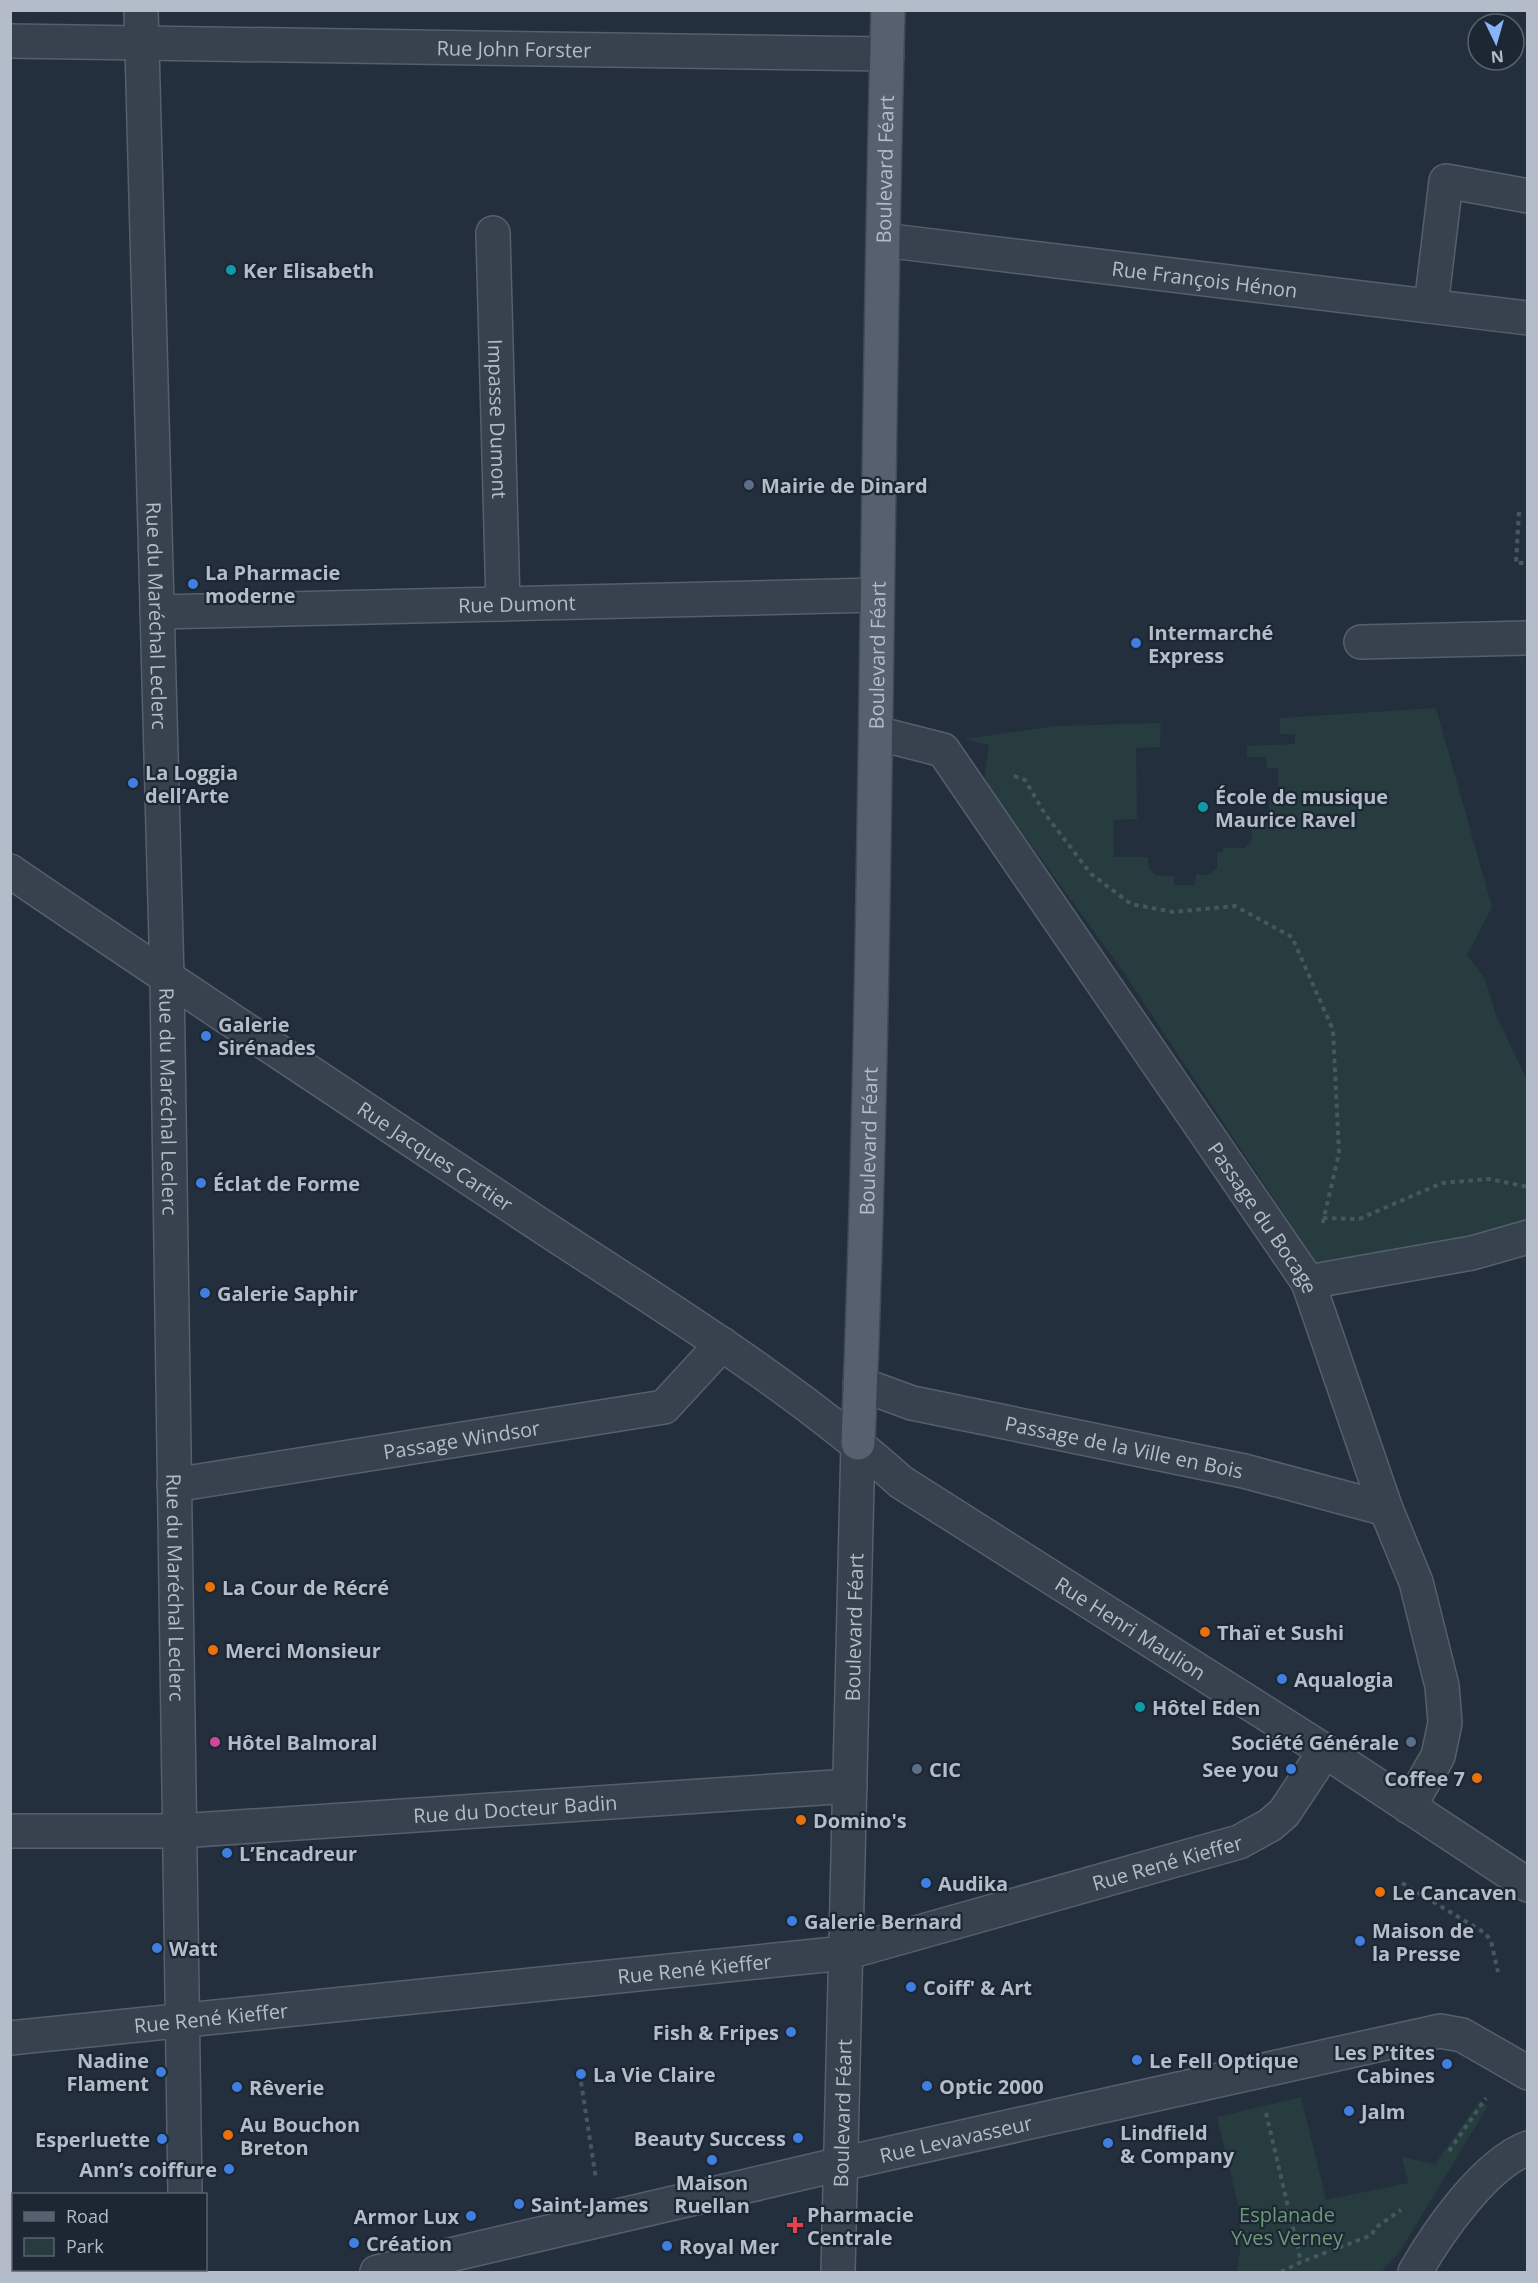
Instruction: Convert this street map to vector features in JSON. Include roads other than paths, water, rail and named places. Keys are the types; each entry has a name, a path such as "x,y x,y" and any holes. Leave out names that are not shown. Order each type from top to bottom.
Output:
{"main road":[{"name":"Boulevard Féart","path":"858,1443 876,733 876,595 880,497 888,10"}],"street":[{"name":"Rue du Maréchal Leclerc","path":"141,10 167,978 185,2193"},
{"name":"Rue John Forster","path":"10,41 886,54"},
{"path":"1431,306 1446,181 1527,196"},
{"name":"Impasse Dumont","path":"493,233 503,604"},
{"name":"Rue François Hénon","path":"883,240 1527,318"},
{"name":"Rue Dumont","path":"157,612 876,595"},
{"path":"1361,642 1527,638"},
{"name":"Passage du Bocage","path":"876,733 943,750 1308,1282 1386,1509 1416,1582 1442,1686 1445,1723 1438,1756 1409,1808"},
{"name":"Rue Jacques Cartier","path":"10,871 167,978 722,1344 858,1443"},
{"path":"1308,1282 1472,1253 1527,1237"},
{"name":"Passage Windsor","path":"174,1485 664,1407 722,1344"},
{"name":"Passage de la Ville en Bois","path":"860,1384 912,1403 1244,1471 1386,1509"},
{"name":"Rue Henri Maulion","path":"858,1443 901,1482 1325,1751 1527,1885"},
{"name":"Boulevard Féart","path":"838,2272 858,1443"},
{"name":"Rue René Kieffer","path":"10,2038 845,1953 1239,1842 1270,1825 1284,1814 1325,1751"},
{"name":"Rue du Docteur Badin","path":"10,1831 180,1831 850,1786"},
{"name":"Rue Levavasseur","path":"377,2272 841,2164 1440,2031 1462,2035 1519,2069"},
{"path":"1415,2272 1446,2223 1479,2184 1514,2154 1527,2148"}],"place":[{"name":"Ker Elisabeth","path":"231,270"},
{"name":"Mairie de Dinard","path":"749,485"},
{"name":"La Pharmacie moderne","path":"193,584"},
{"name":"Intermarché Express","path":"1136,643"},
{"name":"La Loggia dell’Arte","path":"133,783"},
{"name":"École de musique Maurice Ravel","path":"1203,807"},
{"name":"Galerie Sirénades","path":"206,1036"},
{"name":"Éclat de Forme","path":"201,1183"},
{"name":"Galerie Saphir","path":"205,1293"},
{"name":"La Cour de Récré","path":"210,1587"},
{"name":"Thaï et Sushi","path":"1205,1632"},
{"name":"Merci Monsieur","path":"213,1650"},
{"name":"Aqualogia","path":"1282,1679"},
{"name":"Hôtel Eden","path":"1140,1707"},
{"name":"Hôtel Balmoral","path":"215,1742"},
{"name":"Société Générale","path":"1411,1742"},
{"name":"CIC","path":"917,1769"},
{"name":"See you","path":"1291,1769"},
{"name":"Coffee 7","path":"1477,1778"},
{"name":"Domino's","path":"801,1820"},
{"name":"L’Encadreur","path":"227,1853"},
{"name":"Audika","path":"926,1883"},
{"name":"Le Cancaven","path":"1380,1892"},
{"name":"Galerie Bernard","path":"792,1921"},
{"name":"Maison de la Presse","path":"1360,1941"},
{"name":"Watt","path":"157,1948"},
{"name":"Coiff' & Art","path":"911,1987"},
{"name":"Fish & Fripes","path":"791,2032"},
{"name":"Le Fell Optique","path":"1137,2060"},
{"name":"Les P'tites Cabines","path":"1447,2064"},
{"name":"Nadine Flament","path":"161,2072"},
{"name":"La Vie Claire","path":"581,2074"},
{"name":"Optic 2000","path":"927,2086"},
{"name":"Rêverie","path":"237,2087"},
{"name":"Jalm","path":"1349,2111"},
{"name":"Au Bouchon Breton","path":"228,2135"},
{"name":"Beauty Success","path":"798,2138"},
{"name":"Esperluette","path":"162,2139"},
{"name":"Lindfield & Company","path":"1108,2143"},
{"name":"Maison Ruellan","path":"712,2160"},
{"name":"Ann’s coiffure","path":"229,2169"},
{"name":"Saint-James","path":"519,2204"},
{"name":"Armor Lux","path":"471,2216"},
{"name":"Pharmacie Centrale","path":"795,2225"},
{"name":"Création","path":"354,2243"},
{"name":"Royal Mer","path":"667,2246"}],"park label":[{"name":"Esplanade Yves Verney","path":"1287,2226"}]}
